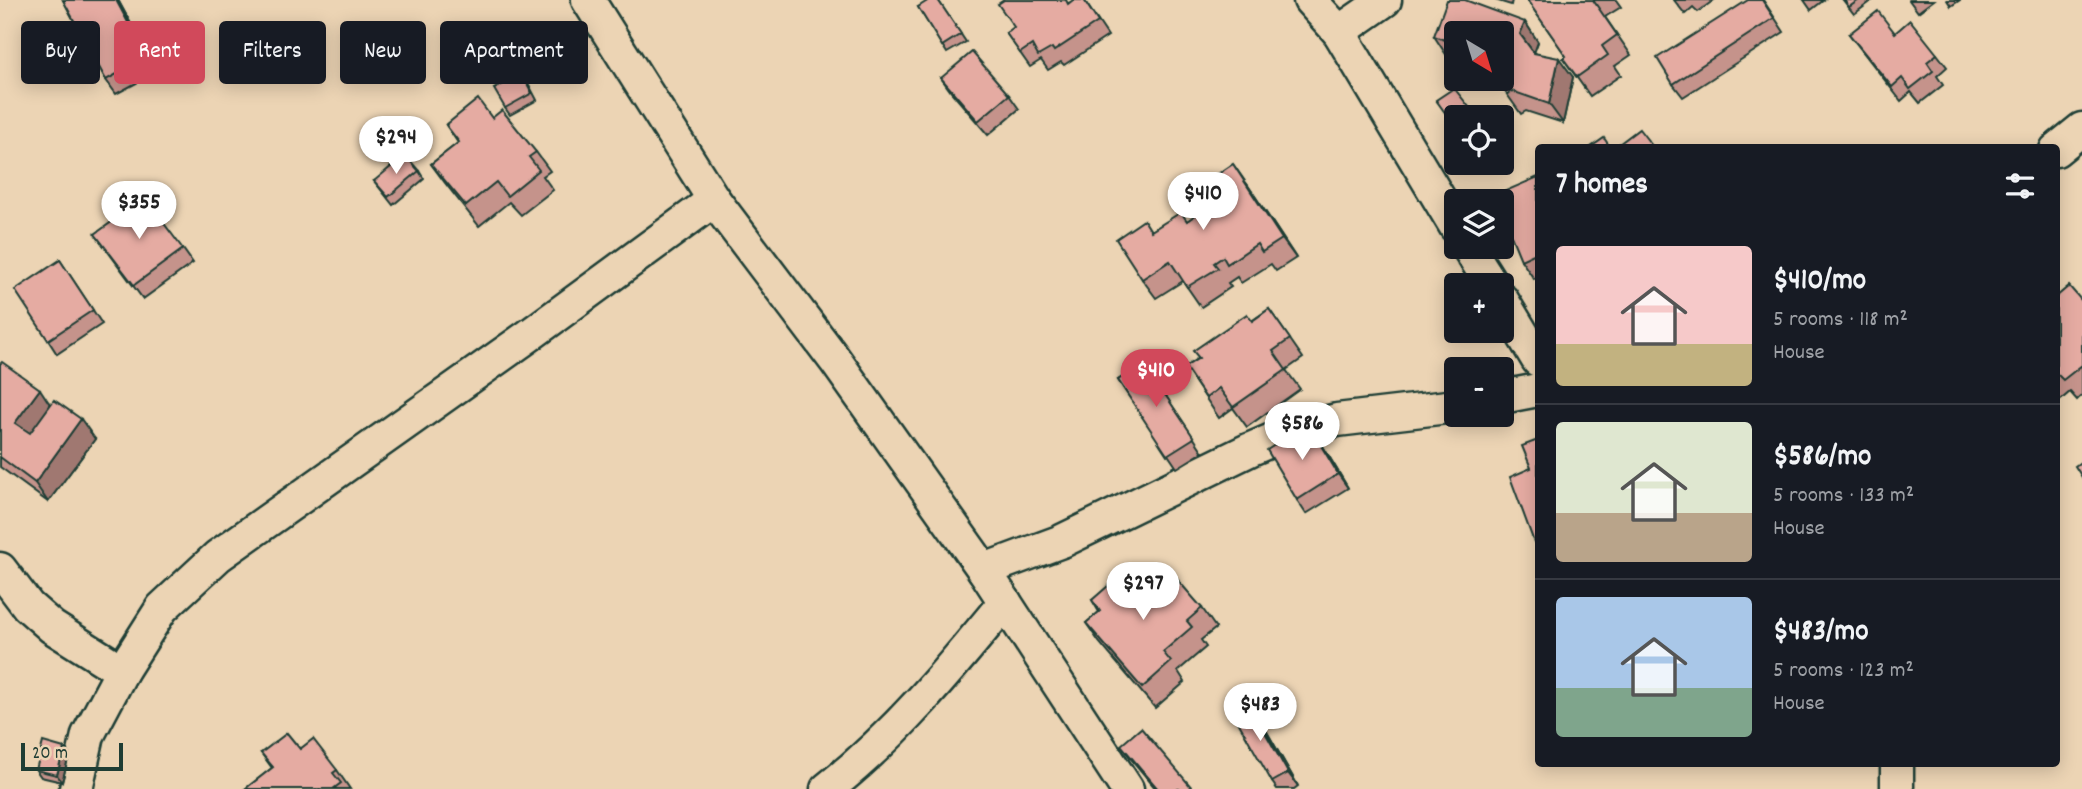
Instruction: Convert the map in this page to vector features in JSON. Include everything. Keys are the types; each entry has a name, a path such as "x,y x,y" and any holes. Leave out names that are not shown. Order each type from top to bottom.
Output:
{"street":[{"path":"588,0 714,200 835,360 984,570 1128,789"},
{"path":"1310,0 1339,32 1444,207"},
{"path":"1339,32 1385,0"},
{"path":"2060,147 2082,129"},
{"path":"76,789 88,735 122,671 162,608 218,556 527,337 714,200"},
{"path":"1514,320 1535,355"},
{"path":"1514,395 1535,391"},
{"path":"984,570 1062,541 1293,431 1337,421 1444,407"},
{"path":"0,569 28,606 52,627 122,671"},
{"path":"827,789 864,760 923,700 1005,602"},
{"path":"1897,767 1897,789"}],"building":[{"path":"63,0 116,0 127,21 114,21 114,76 106,80 100,69 100,21 74,21"},
{"path":"929,0 938,0 961,34 942,46 918,7"},
{"path":"1004,0 1066,0 1068,4 1073,0 1084,0 1098,22 1054,51 1052,48 1038,56 1032,45 1020,53 1006,33 1014,27 998,4"},
{"path":"1447,0 1465,0 1525,22 1520,34 1534,53 1559,58 1549,104 1512,91 1514,21 1444,21 1444,40 1434,36"},
{"path":"1527,0 1593,0 1617,35 1602,46 1608,55 1577,77 1563,58 1566,56"},
{"path":"1748,0 1762,0 1774,18 1673,84 1657,58"},
{"path":"1844,0 1859,0 1849,7"},
{"path":"1878,11 1895,33 1910,20 1937,54 1927,62 1933,71 1910,89 1902,78 1892,87 1849,34"},
{"path":"972,52 1009,95 978,121 941,78"},
{"path":"503,84 527,84 532,93 505,108 494,89"},
{"path":"1450,91 1456,91 1467,105 1444,105 1444,111 1436,100"},
{"path":"478,99 492,118 502,110 536,152 529,157 539,170 507,196 496,182 466,206 431,164 459,142 446,125"},
{"path":"1639,129 1651,144 1619,144"},
{"path":"1604,138 1608,144 1595,144"},
{"path":"405,155 419,171 388,197 374,181"},
{"path":"1233,164 1282,239 1262,252 1257,244 1227,264 1223,257 1214,263 1218,268 1187,287 1170,261 1142,279 1116,239 1144,220 1151,231 1181,212 1187,221 1194,216 1187,204 1217,184 1212,178"},
{"path":"1535,178 1535,253 1521,260 1514,243 1514,189 1510,189"},
{"path":"145,198 183,249 134,285 95,234"},
{"path":"60,260 93,310 48,340 15,290"},
{"path":"2069,286 2082,301 2082,365 2063,380 2060,377 2060,294"},
{"path":"1269,309 1290,339 1273,351 1286,370 1233,407 1219,388 1206,398 1185,367 1199,358 1193,351 1247,314 1252,321"},
{"path":"2,362 40,389 15,423 30,433 54,400 81,419 35,483 0,457"},
{"path":"1144,363 1194,438 1167,455 1118,380"},
{"path":"1308,424 1338,474 1297,500 1267,450"},
{"path":"1535,441 1534,542 1510,477 1531,468 1522,446"},
{"path":"2082,461 2082,477 2075,466"},
{"path":"1148,568 1157,580 1169,570 1202,608 1187,621 1192,627 1163,652 1171,662 1142,688 1086,623 1100,611 1092,600 1116,579 1124,589"},
{"path":"1249,704 1288,773 1272,782 1233,713"},
{"path":"1141,728 1193,789 1158,789 1121,745"},
{"path":"287,733 300,749 313,739 337,770 333,773 341,783 333,789 245,789 273,767 261,753"},
{"path":"43,742 64,748 57,775 36,770"}]}
